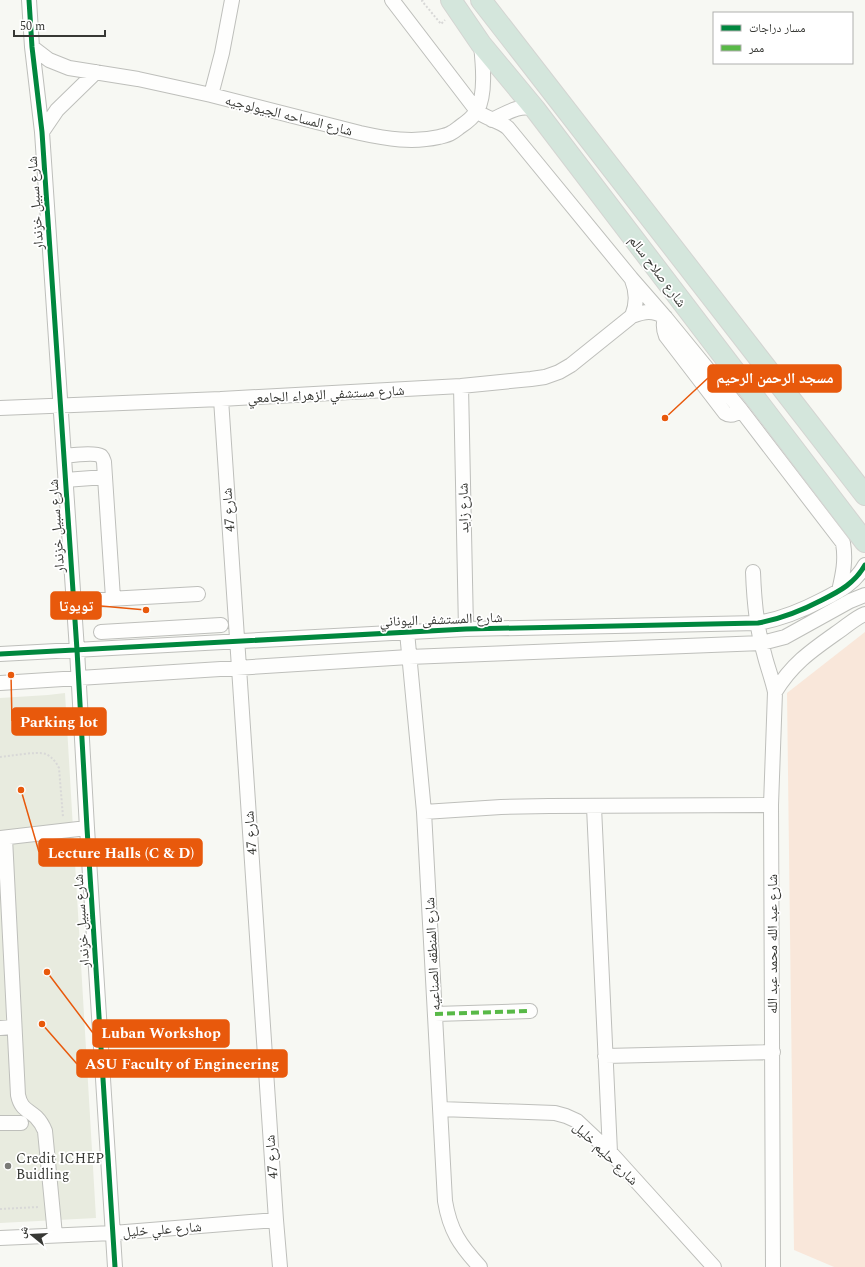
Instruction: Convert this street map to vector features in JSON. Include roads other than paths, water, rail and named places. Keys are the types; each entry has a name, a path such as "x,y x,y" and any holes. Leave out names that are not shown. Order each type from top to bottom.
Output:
{"highway":[{"name":"شارع صلاح سالم","path":"451,0 481,44 535,109 865,542"},
{"name":"شارع صلاح سالم","path":"481,0 865,495"}],"street":[{"name":"شارع سبيل خزندار","path":"29,0 32,47 42,132 64,456 115,1267"},
{"path":"211,95 222,53 232,0"},
{"path":"392,0 477,111 482,116 503,124 508,128 630,278 665,317 741,410 843,543 845,552 844,571 839,591"},
{"path":"477,111 481,98 483,80 481,44"},
{"name":"شارع المساحه الجيولوجيه","path":"32,47 49,60 59,65 79,70 138,79 211,95 380,137 404,140 428,139 450,134 467,122 477,111"},
{"path":"42,132 57,110 96,72"},
{"path":"492,120 518,108 524,107 535,109"},
{"path":"630,278 634,285 636,301 632,316"},
{"name":"شارع مستشفي الزهراء الجامعي","path":"0,408 221,400 461,386 531,379 545,377 559,372 571,365 632,316 640,313 657,312 665,317"},
{"name":"شارع زايد","path":"461,386 466,629"},
{"name":"شارع 47","path":"221,400 280,1267"},
{"path":"64,456 94,454 102,457 104,462 113,598"},
{"path":"65,480 105,477"},
{"name":"شارع المستشفى اليوناني","path":"0,654 466,629 758,623 793,614 846,588 855,580 865,565"},
{"name":"شارع عبد الله محمد عبد الله","path":"753,572 758,623 775,692 771,805 773,1052 772,1267"},
{"path":"73,601 198,594"},
{"path":"0,683 409,657 762,644 785,637 850,601 865,596"},
{"path":"775,692 782,680 810,651 865,614"},
{"path":"101,632 221,625"},
{"path":"162,629 163,645"},
{"name":"شارع المنطقه الصناعيه","path":"407,632 424,812 445,1201 448,1217 454,1233 462,1246 480,1267"},
{"path":"424,812 501,807 549,806 594,807 771,805"},
{"path":"594,807 610,1152"},
{"path":"55,1235 45,1131 38,1119 23,1108 19,1102 7,1028 2,838 87,828"},
{"path":"435,1014 530,1011"},
{"path":"605,1056 773,1052"},
{"name":"شارع حليم خليل","path":"440,1109 555,1113 577,1121 610,1152 714,1267"},
{"path":"0,1123 21,1123"},
{"name":"شارع علي خليل","path":"0,1238 112,1232 276,1220"}],"place":[{"name":"مسجد الرحمن الرحيم","path":"665,418"},
{"name":"تويوتا","path":"146,610"},
{"name":"Parking lot","path":"11,675"},
{"name":"Lecture Halls (C & D)","path":"21,790"},
{"name":"Luban Workshop","path":"47,972"},
{"name":"ASU Faculty of Engineering","path":"42,1024"},
{"name":"Credit ICHEP Buidling","path":"8,1166"}]}
